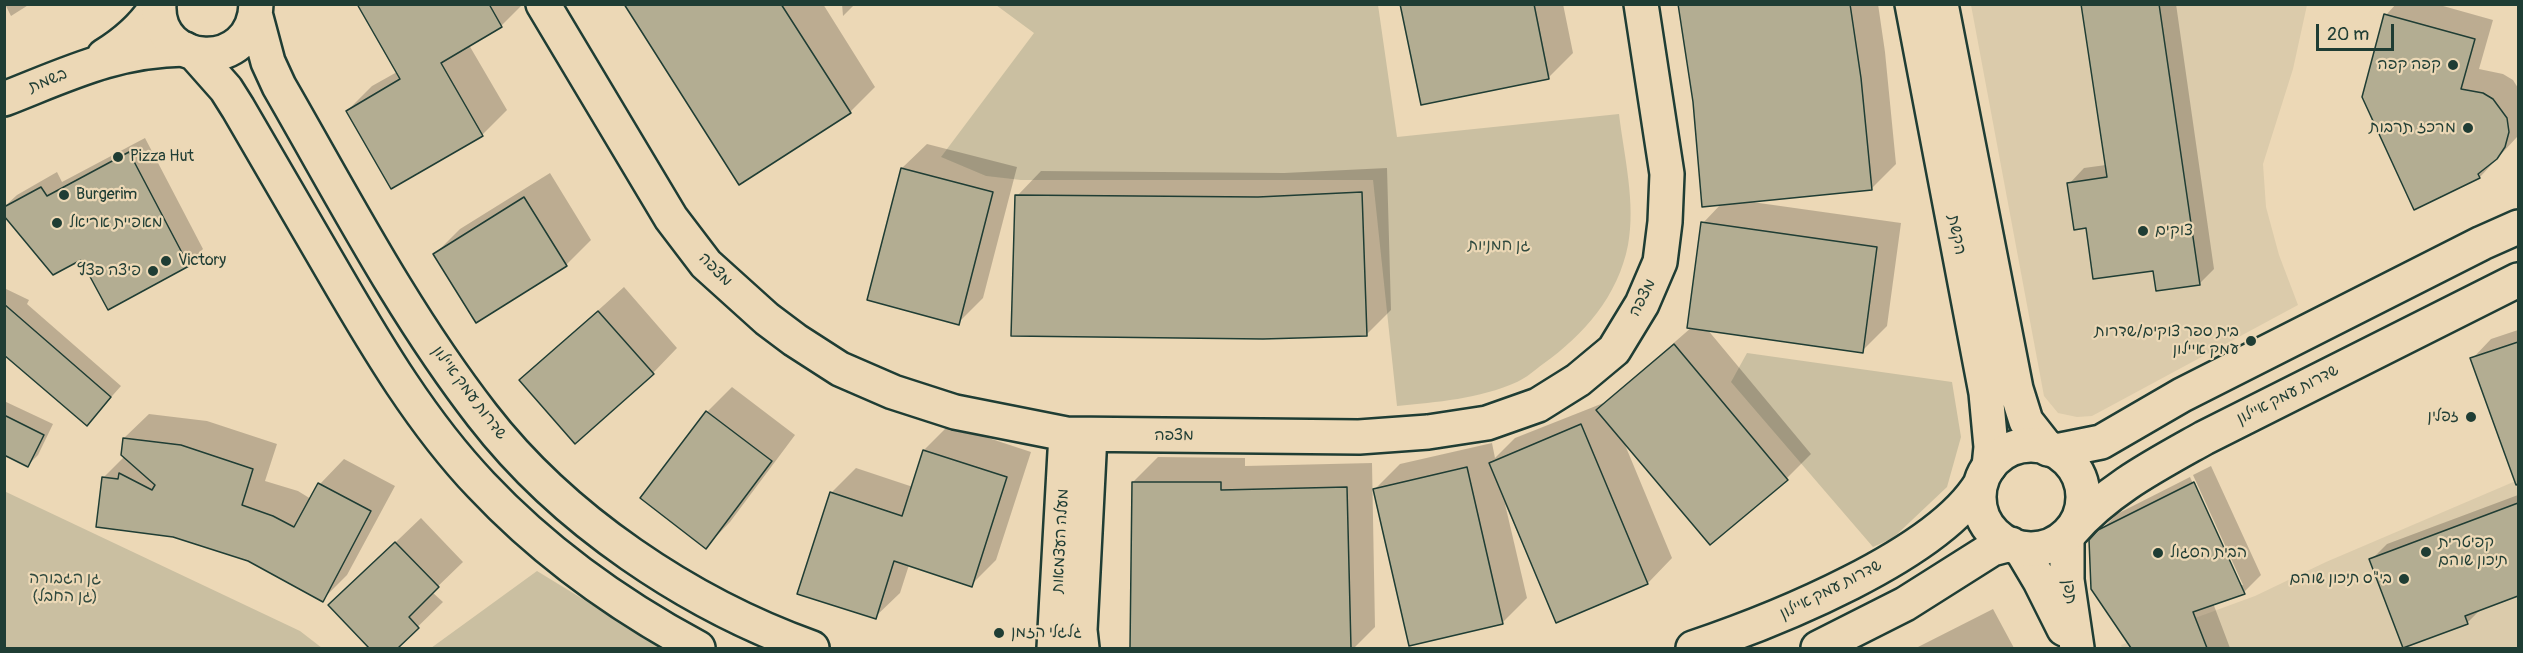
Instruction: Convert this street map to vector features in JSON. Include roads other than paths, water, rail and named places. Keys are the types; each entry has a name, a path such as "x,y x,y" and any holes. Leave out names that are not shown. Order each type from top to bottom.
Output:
{"main road":[{"path":"158,4 167,34 190,51 226,88 360,316 416,404 447,445 515,519 556,554 608,595 698,648"},
{"name":"בשמת","path":"4,99 92,63 117,48 149,19 158,4"},
{"name":"מצפה","path":"543,4 671,218 706,264 752,307 795,340 840,369 893,392 956,412 1078,434 1359,437 1428,432 1487,423 1538,405 1578,380 1614,350 1642,304 1660,262 1665,222 1667,174 1641,4"},
{"name":"הקשת","path":"1912,4 1986,393 1991,447 1985,475"},
{"name":"הקשת","path":"1941,4 2016,389 2026,421 2052,450"},
{"name":"בשמת","path":"92,63 141,52 190,51 211,56 228,51 238,45 249,32 257,9"},
{"name":"שדרות עמק איילון","path":"257,9 268,62 279,86 393,282 456,380 514,453 554,492 635,557 734,615 776,635 812,648"},
{"path":"2052,450 2102,442 2182,395 2518,227"},
{"name":"שדרות עמק איילון","path":"2069,533 2090,510 2110,494 2176,453 2518,280"},
{"name":"מעלה העצמאות","path":"1054,648 1078,434"},
{"name":"מעלה העצמאות","path":"1078,434 1082,648"},
{"path":"1818,648 1905,604 1992,549 2016,547 2039,549 2056,543 2069,533 2082,512 2084,494 2079,477 2069,461 2052,450 2039,446 2021,446 2002,454 1985,475 1980,510 1988,526 2001,540 2016,547"},
{"name":"שדרות עמק איילון","path":"1694,648 1786,614 1883,564 1943,525 1971,500 1985,475"},
{"name":"תפן","path":"2069,533 2067,580 2077,648"},
{"name":"תפן","path":"2016,547 2053,605 2072,648"}],"place":[{"name":"קפה קפה","path":"2453,65"},
{"name":"מרכז תרבות","path":"2468,128"},
{"name":"Pizza Hut","path":"118,157"},
{"name":"Burgerim","path":"64,195"},
{"name":"מאפיית אריאל","path":"57,223"},
{"name":"צוקים","path":"2143,231"},
{"name":"Victory","path":"166,261"},
{"name":"פיצה פצץ","path":"153,271"},
{"name":"בית ספר צוקים/שדרות עמק איילון","path":"2251,341"},
{"name":"זפלין","path":"2471,417"},
{"name":"קפיטרית תיכון שוהם","path":"2426,552"},
{"name":"הבית הסגול","path":"2158,553"},
{"name":"בי\"ס תיכון שוהם","path":"2404,579"},
{"name":"גלגלי הזמן","path":"999,633"}],"park label":[{"name":"גן חמניות","path":"1499,246"},
{"name":"גן הגבורה (גן החבל)","path":"65,588"}]}
